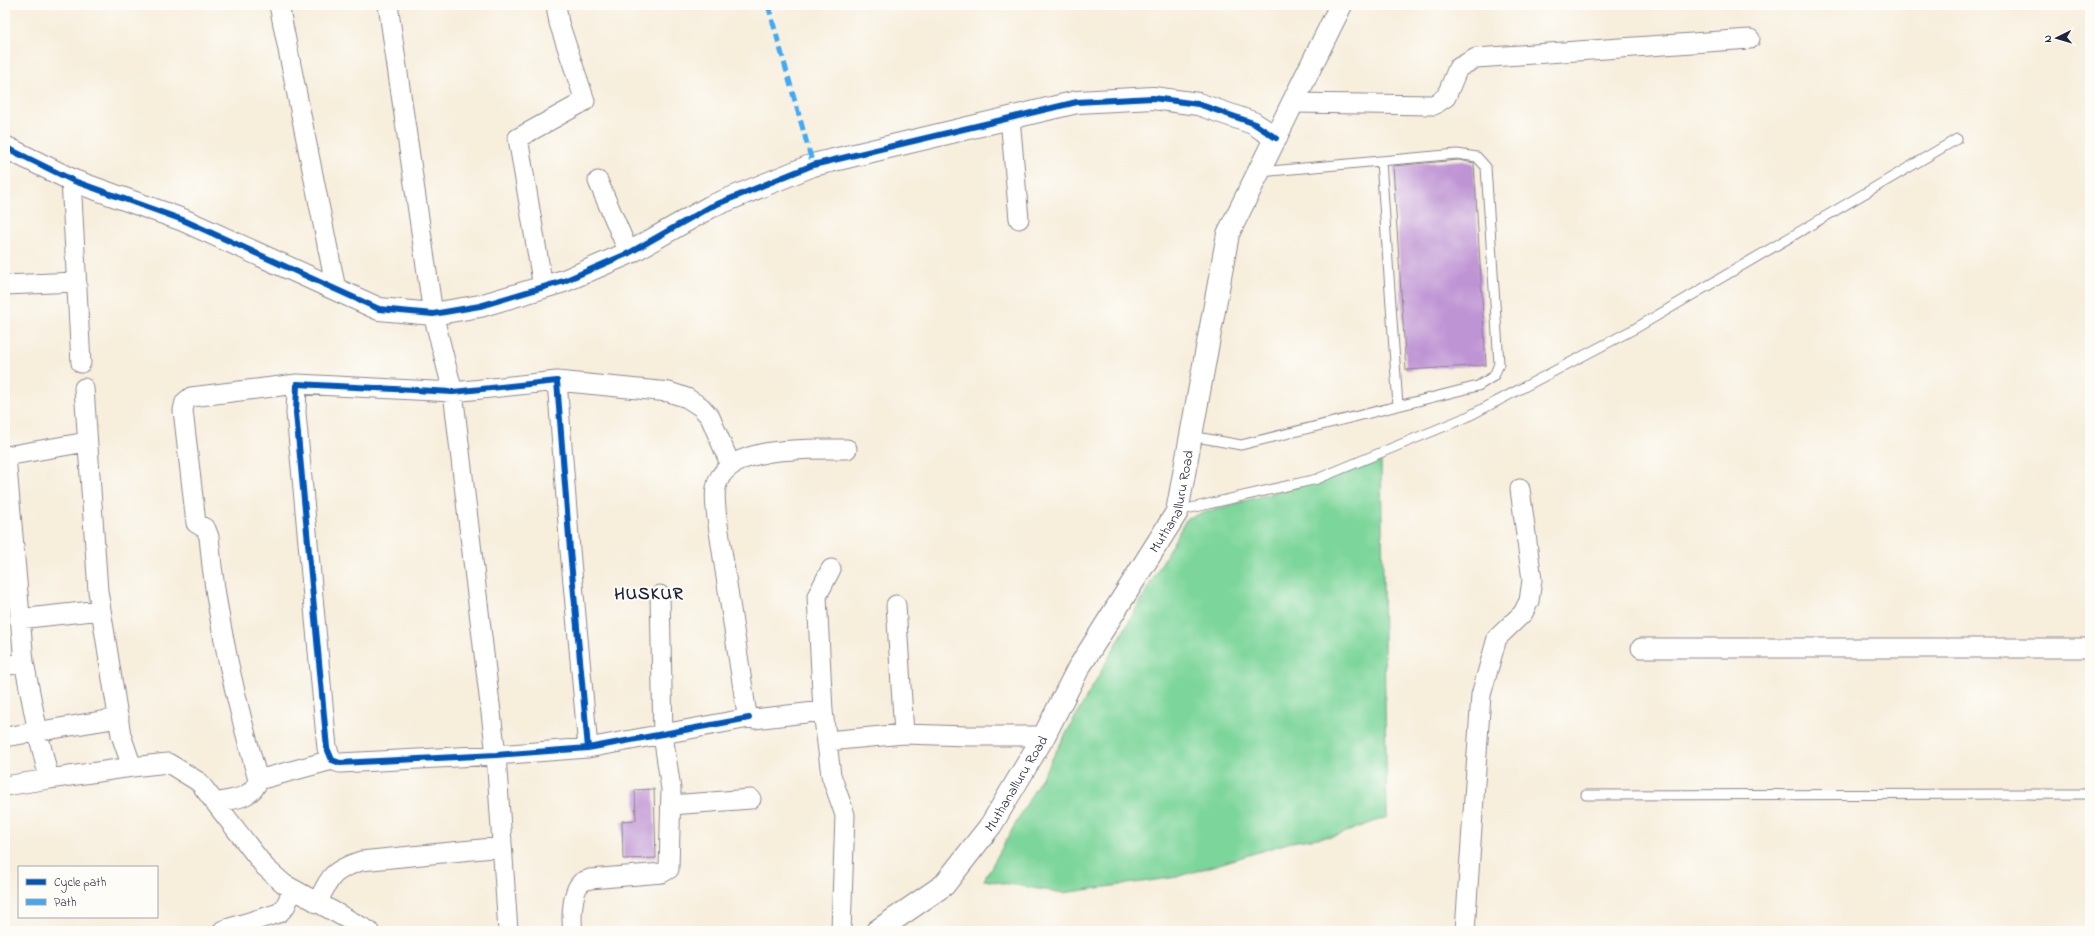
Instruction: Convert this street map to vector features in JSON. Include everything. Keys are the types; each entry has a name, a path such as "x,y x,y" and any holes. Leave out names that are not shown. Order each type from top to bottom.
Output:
{"street":[{"path":"279,5 336,289"},
{"path":"388,5 432,314 453,392 496,756 508,931"},
{"path":"543,287 518,138 585,101 559,23 556,5"},
{"name":"Muthanalluru Road","path":"877,931 944,885 991,825 1044,736 1078,669 1177,512 1228,234 1341,5"},
{"path":"1293,103 1434,105 1446,98 1458,68 1476,58 1750,39"},
{"path":"5,147 71,180 183,220 379,309 432,314 480,306 564,281 629,253 710,207 813,165 1076,102 1153,98 1198,104 1253,123 1276,138"},
{"path":"1010,118 1019,219"},
{"path":"71,180 81,363"},
{"path":"598,181 629,253"},
{"path":"5,285 76,282"},
{"path":"557,381 570,550 588,748"},
{"path":"216,803 249,795 256,788 258,780 236,703 213,584 209,537 206,530 196,524 183,410 185,402 191,397 297,384 453,392 557,381 669,392 688,398 701,407 710,417 730,466"},
{"path":"297,384 296,413 317,656 327,748 332,760"},
{"path":"84,388 98,591 122,735 132,767"},
{"path":"49,779 24,662 5,454 87,442"},
{"path":"750,718 747,715 717,518 716,487 724,471 738,460 768,452 847,449"},
{"path":"1465,931 1481,694 1497,638 1523,613 1530,601 1532,580 1520,489"},
{"path":"831,569 817,596 823,711 834,788 842,802 845,815 841,931"},
{"path":"572,931 573,903 577,889 582,883 590,879 667,872 669,869 671,789 663,735 660,595"},
{"path":"896,605 904,734"},
{"path":"19,619 101,610"},
{"path":"1641,648 2090,648"},
{"path":"5,666 24,662"},
{"path":"258,780 332,760 340,763 496,756 588,748 750,718 823,711"},
{"path":"5,737 119,718"},
{"path":"827,741 904,734 1044,736"},
{"path":"5,786 168,763 199,782 265,867 284,884 369,931"},
{"path":"671,805 751,799"},
{"path":"317,903 331,878 342,867 361,861 502,847"},
{"path":"223,930 279,913 293,889"}],"lane":[{"path":"1177,512 1317,479 1467,417 1636,328 1957,139"},
{"path":"1191,436 1241,445 1478,386 1494,376 1499,364 1486,167 1477,157 1457,154 1259,172"},
{"path":"1381,161 1398,406"},
{"path":"1586,795 2090,794"}],"green space":[{"path":"1381,461 1387,817 1338,835 1291,842 1177,877 1063,893 984,880 1187,518"}],"building":[{"path":"1459,160 1474,163 1486,365 1406,370 1393,166"},
{"path":"654,789 656,858 623,859 622,821 636,820 635,790"}],"marked path":[{"path":"768,5 813,165"}],"cycle path":[{"path":"5,147 74,181 183,220 379,309 433,314 480,306 564,281 629,253 710,207 813,165 1077,102 1153,98 1198,104 1253,123 1276,138"},
{"path":"588,748 570,550 557,381 453,392 297,384 296,413 327,748 332,760 340,763 496,755 588,748 749,718"}],"district":[{"name":"HUSKUR","path":"649,593"}]}
